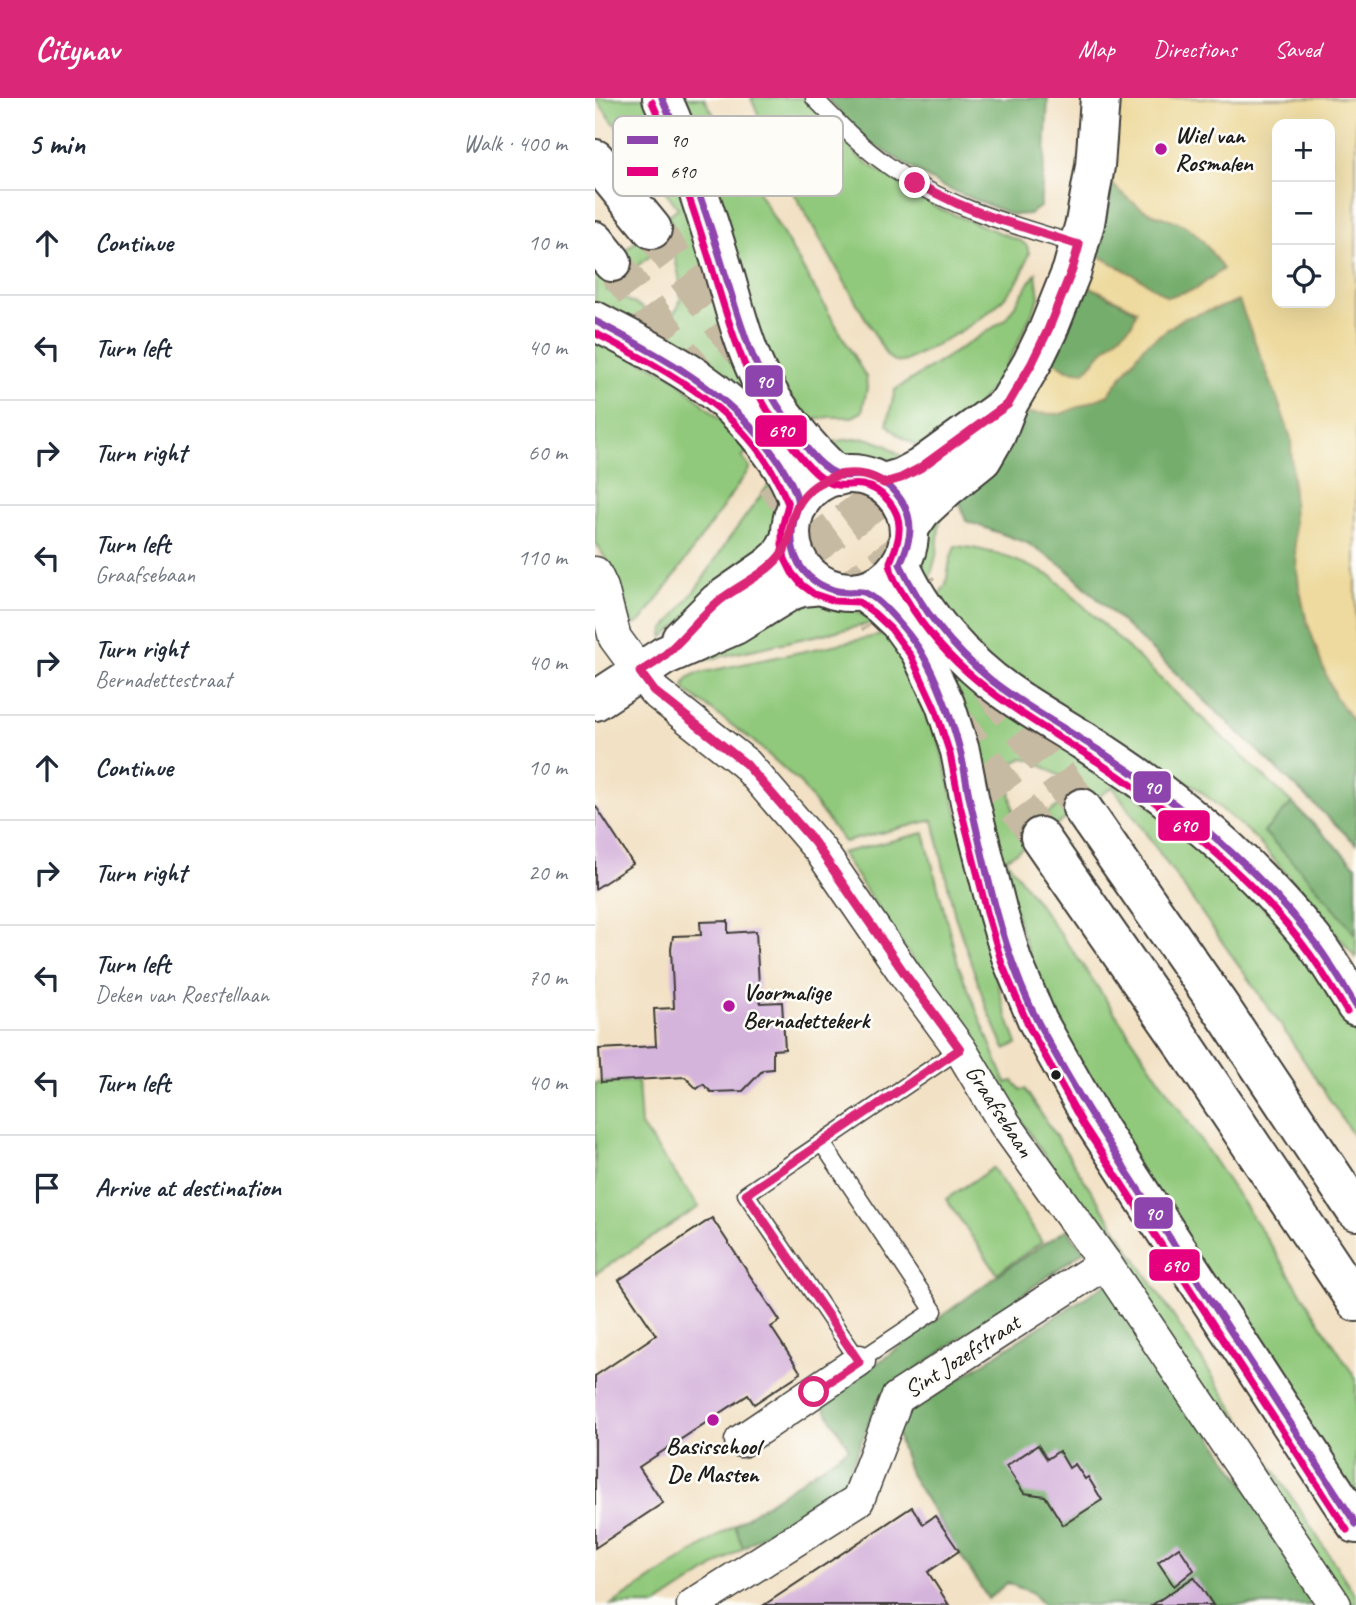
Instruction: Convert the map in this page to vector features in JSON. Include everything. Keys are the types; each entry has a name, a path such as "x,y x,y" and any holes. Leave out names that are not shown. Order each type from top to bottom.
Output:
{"main road":[{"path":"662,98 669,116"},
{"path":"910,527 921,511 982,459 1048,330 1072,270 1088,211 1095,166 1100,98"},
{"path":"595,159 613,181"},
{"path":"625,196 652,229"},
{"path":"700,196 739,323 759,377 809,449 838,475"},
{"path":"595,321 682,368 709,386 757,431 794,485 795,520 793,551 799,565 821,585 848,592 877,586 900,564 910,527 906,509 884,483 865,475 838,475 826,479 806,494 795,520 781,556 718,602 652,664"},
{"path":"884,483 920,468 1008,404"},
{"path":"900,564 907,581 923,604 970,662 1007,692 1137,775 1220,843 1313,941 1356,1006"},
{"path":"595,701 652,664 735,625 790,592 801,587 821,585"},
{"path":"862,591 899,622 920,651 945,704 960,751 997,913 1012,960 1038,1022 1093,1120 1356,1524"},
{"path":"1082,807 1221,1008 1356,1211"},
{"path":"1039,836 1177,1034 1356,1302"}],"street":[{"name":"Graafsebaan","path":"595,573 602,588 615,638 652,664 654,691 746,764 814,842 960,1049 1005,1125 1105,1263 1335,1605"},
{"name":"Sint Jozefstraat","path":"693,1605 858,1500 897,1398 1105,1263"},
{"path":"741,1441 859,1362"}],"lane":[{"path":"814,98 832,116"},
{"path":"843,126 885,164 915,183 988,216 1079,245"},
{"path":"822,1143 935,1311 859,1362 746,1194 960,1049"}],"green space":[{"path":"595,98 647,98 654,116 613,116 613,122"},
{"path":"673,98 704,98 714,116 679,116"},
{"path":"751,98 803,98 820,116 759,116"},
{"path":"826,98 1048,98 1040,207 1029,214 1013,215 941,186 868,141"},
{"path":"843,140 861,159 935,207 1021,241 1027,246 1029,253 1022,273 1012,288 1000,302 971,325 906,361 894,361 887,356 796,196 843,196"},
{"path":"1111,183 1140,207 1179,222 1193,231 1223,269 1196,289 1167,297 1092,252 1109,202"},
{"path":"669,196 684,196 765,411 595,305 595,274 678,208","holes":["670,240 679,276 680,301 676,310 667,315 653,313 607,290"]},
{"path":"707,196 761,196 866,377 867,388 862,412 852,417 807,421 768,373"},
{"path":"1036,273 1039,298 1014,351 996,382 974,410 924,450 891,428 887,424 895,390 1005,320"},
{"path":"1081,282 1137,311 1132,324 1084,372 1067,370 1049,358"},
{"path":"1239,301 1291,438 1295,548 1306,618 1335,696 1356,725 1356,844 1064,567 1027,543 966,521 957,494 1021,413 1108,395 1144,346 1182,319"},
{"path":"595,340 672,375 751,448 742,457 750,468 664,591 635,625 628,617 620,583 595,541"},
{"path":"866,438 886,445 908,461 883,466 838,457 817,445 844,440"},
{"path":"773,479 779,495 774,527 765,549 663,638 663,632"},
{"path":"940,516 937,552 929,582 917,573 928,523"},
{"path":"955,546 993,553 1053,577 1292,803 1264,832 1340,913 1356,936 1356,958 1255,838 1197,788 1094,728 1009,685 936,600 946,584"},
{"path":"807,600 851,608 878,622 673,667"},
{"path":"890,633 925,687 1004,1008 1017,1044 1005,1049 986,1006 955,916 933,820 844,842 799,782 752,740 686,691 684,685 688,678 695,674"},
{"path":"931,647 1188,833 1303,947 1356,1029 1356,1140 1282,1027 1113,787 1006,859 1082,964 1261,1230 1356,1379 1356,1505 1055,1037","holes":["1024,758 1082,789 1018,834 1007,775 1011,766 1018,761"]},
{"path":"1292,803 1356,866 1356,936 1300,869 1264,832"},
{"path":"924,833 958,964 1006,1083 1013,1081 1021,1090 1025,1089 1356,1596 1356,1605 1347,1605 841,853"},
{"path":"638,1081 641,1126 699,1207 595,1274 595,1083"},
{"path":"993,1168 1042,1242 997,1273 946,1199"},
{"path":"1067,1229 1084,1251 890,1388 878,1399 846,1481 743,1548 735,1525 849,1448 822,1404 1006,1269"},
{"path":"1107,1283 1322,1598 1310,1605 1043,1605 1031,1592 1007,1583 988,1599 910,1474 893,1422"},
{"path":"735,1525 743,1548 657,1605 611,1605"}],"sand":[{"path":"1116,98 1356,98 1356,725 1335,696 1306,618 1295,548 1291,438 1239,301 1182,319 1144,346 1108,395 1061,414 1021,413 1049,358 1067,370 1084,372 1132,324 1137,310 1081,282 1092,252 1167,297 1196,289 1223,269 1193,231 1179,222 1140,207 1111,183 1116,148"}],"building":[{"path":"595,805 633,864 595,889"},
{"name":"Voormalige Bernadettekerk","path":"728,921 728,933 756,931 760,1003 782,1002 785,1049 773,1050 773,1069 763,1070 743,1091 711,1092 703,1084 697,1089 685,1077 601,1082 599,1049 656,1046 654,1009 674,1008 671,949 673,936 701,935 700,922"},
{"path":"712,1218 780,1321 771,1327 801,1373 754,1404 748,1395 639,1467 663,1503 595,1548 595,1376 656,1335 619,1280"},
{"path":"1038,1445 1047,1459 1059,1451 1069,1468 1075,1464 1085,1479 1088,1477 1102,1500 1063,1525 1045,1496 1024,1493 1006,1466"},
{"path":"912,1507 923,1524 935,1516 959,1551 928,1572 949,1605 764,1605"},
{"path":"1179,1547 1194,1570 1174,1586 1158,1562"},
{"path":"1194,1577 1213,1605 1152,1605"}],"tunnel":[{"path":"652,229 747,356"},
{"path":"612,262 701,381"},
{"path":"816,450 920,590"},
{"path":"774,480 878,620"},
{"path":"989,683 1082,808"},
{"path":"950,716 1040,837"}],"transit line":[{"name":"90","path":"662,98 669,116"},
{"name":"690","path":"652,102 658,116"},
{"name":"690","path":"689,196 729,323 754,386 777,425 819,476 835,485 870,487 894,508 899,523 898,539 890,562 892,572 901,591 927,630 950,656 1001,699 1140,791 1222,858 1262,897 1299,939 1347,1012"},
{"name":"90","path":"700,196 739,320 774,400 807,449 827,469 839,475 866,475 875,478 897,494 907,511 910,529 900,564 908,581 939,627 963,655 1001,687 1138,776 1224,845 1265,884 1302,926 1329,962 1356,1006"},
{"name":"90","path":"595,321 683,371 723,400 741,417 774,456 795,492 798,503 792,543 803,570 826,588 870,595 894,617 920,650 954,728 998,918 1027,1000 1073,1085 1108,1142 1356,1524"},
{"name":"690","path":"595,333 680,381 731,420 753,443 771,469 788,504 782,528 782,545 792,573 814,594 835,601 859,602 891,629 911,656 935,708 950,754 988,916 1002,964 1029,1027 1084,1126 1347,1530"}],"place":[{"name":"Wiel van Rosmalen","path":"1161,149"},
{"name":"Voormalige Bernadettekerk","path":"729,1006"},
{"name":"Basisschool De Masten","path":"713,1420"}],"route":[{"path":"814,1392 859,1362 746,1194 960,1049 814,842 746,764 654,691 640,672 664,656 718,602 781,556 791,537 793,517 799,503 815,485 838,475 851,474 865,475 884,483 920,468 1008,404 1032,363 1063,293 1079,245 988,216 915,183"}]}
